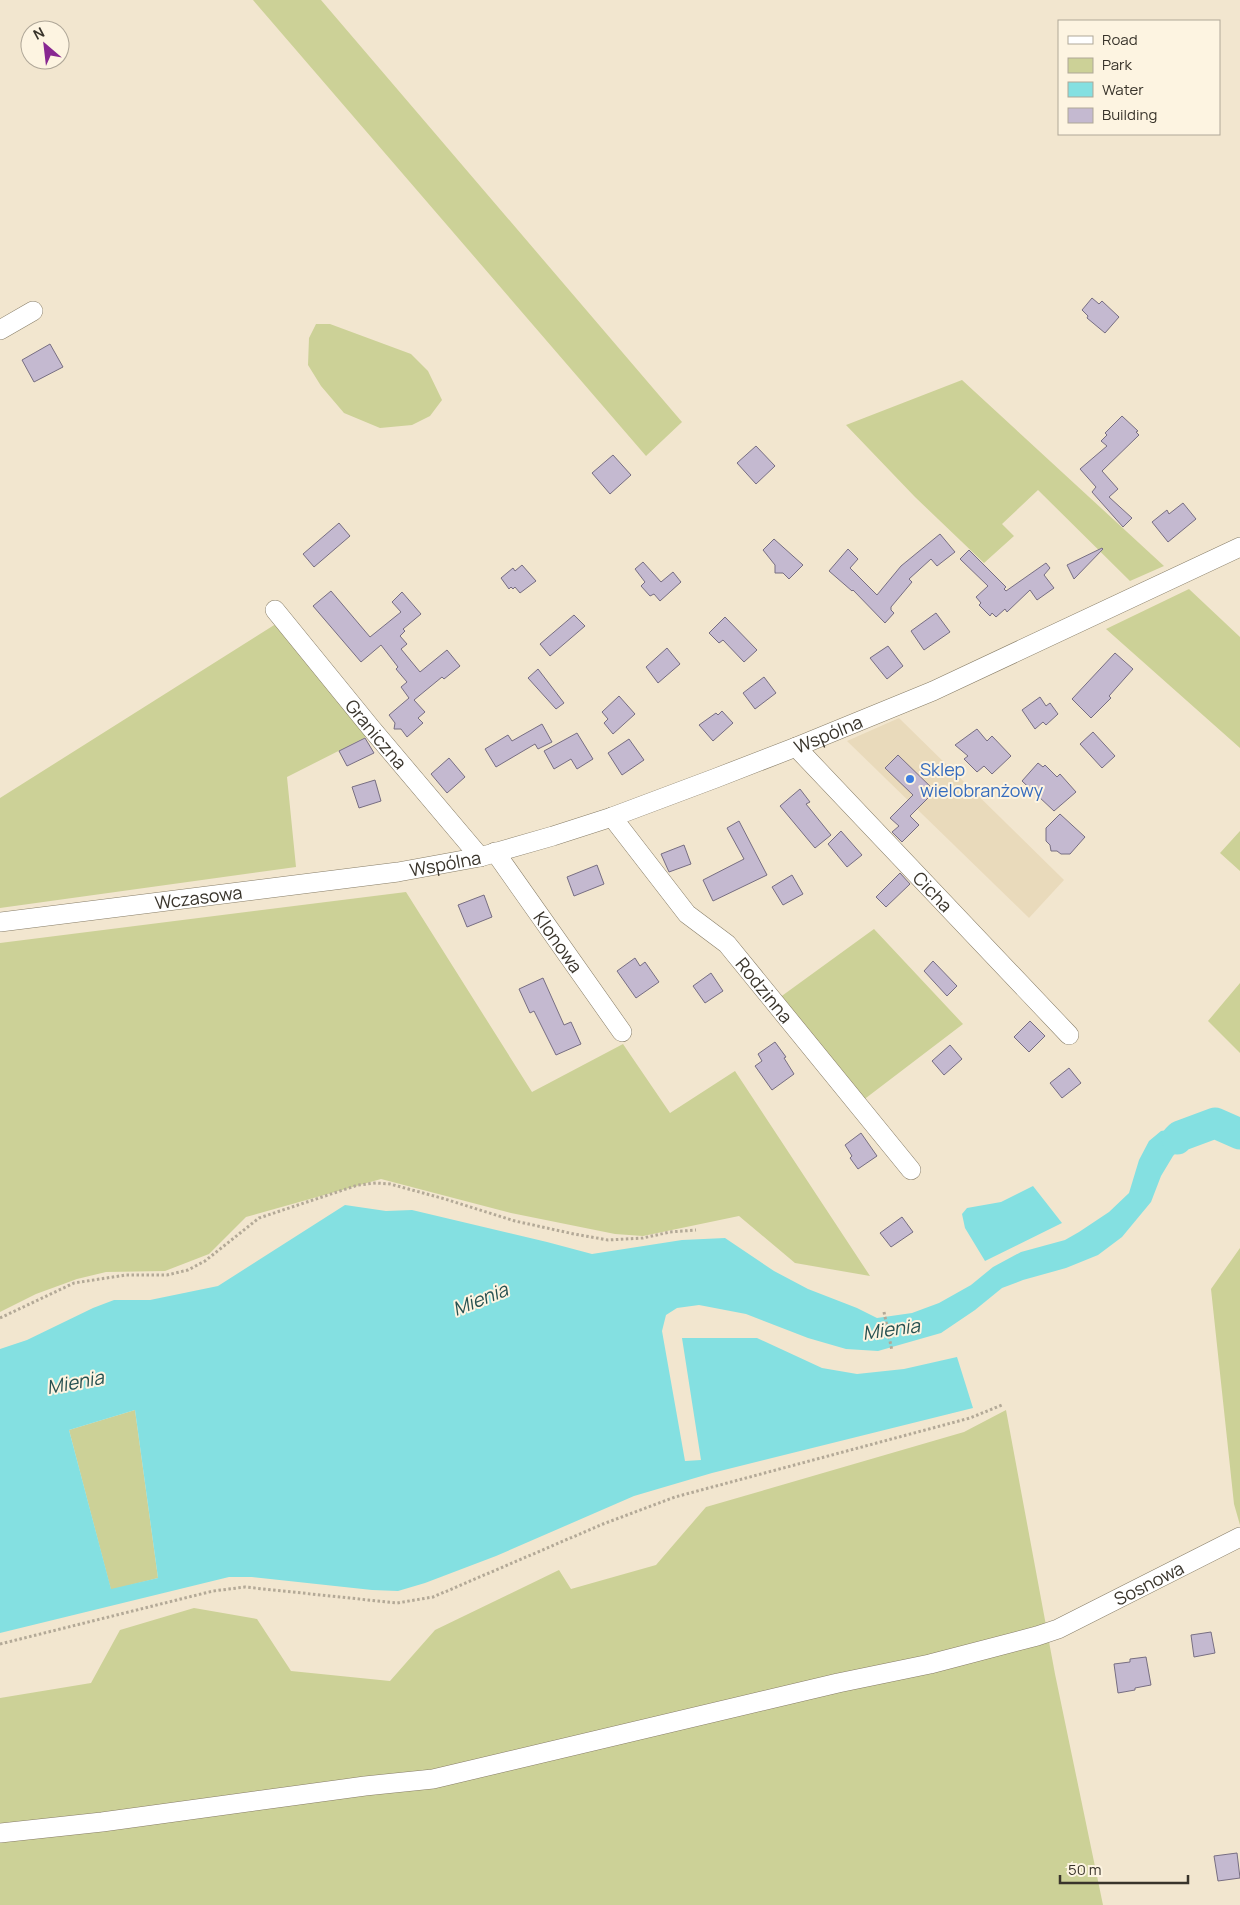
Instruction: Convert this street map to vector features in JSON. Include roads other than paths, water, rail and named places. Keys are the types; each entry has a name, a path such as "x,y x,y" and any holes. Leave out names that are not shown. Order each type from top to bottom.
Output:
{"street":[{"path":"0,330 33,311"},
{"name":"Wspólna","path":"398,872 488,855 612,817 796,747 933,691 1240,547"},
{"name":"Graniczna","path":"275,610 488,855"},
{"name":"Cicha","path":"796,747 1069,1035"},
{"name":"Rodzinna","path":"612,817 687,914 727,944 911,1170"},
{"name":"Klonowa","path":"488,855 622,1032"},
{"name":"Wczasowa","path":"0,922 398,872"},
{"name":"Sosnowa","path":"0,1833 102,1822 365,1786 433,1780 838,1683 930,1664 996,1648 1058,1629 1240,1537"}],"water":[{"name":"Mienia","path":"1222,1115 1205,1140 1187,1140 1173,1156 1161,1176 1151,1202 1122,1237 1098,1255 1066,1268 1002,1288 975,1310 941,1333 878,1351 846,1349 808,1338 746,1314 699,1305 677,1308 666,1315 662,1331 685,1461 701,1460 682,1338 757,1338 822,1368 857,1374 904,1369 957,1357 973,1408 712,1473 634,1496 496,1556 425,1583 398,1591 252,1577 229,1577 0,1633 0,1349 27,1340 93,1308 114,1300 150,1300 218,1286 345,1205 386,1211 412,1210 592,1254 682,1240 725,1238 774,1271 808,1289 877,1318 912,1313 939,1303 971,1285 993,1267 1021,1252 1065,1240 1109,1212 1129,1193 1139,1160 1149,1141 1161,1131 1174,1129 1194,1117","holes":["135,1410 158,1578 111,1589 69,1430"]},
{"path":"1033,1186 1062,1223 985,1261 965,1228 962,1214 967,1208 1001,1202"}],"waterway":[{"path":"1177,1139 1180,1136 1215,1123 1240,1134"}],"place":[{"name":"Sklep wielobranżowy","path":"910,779"}]}
